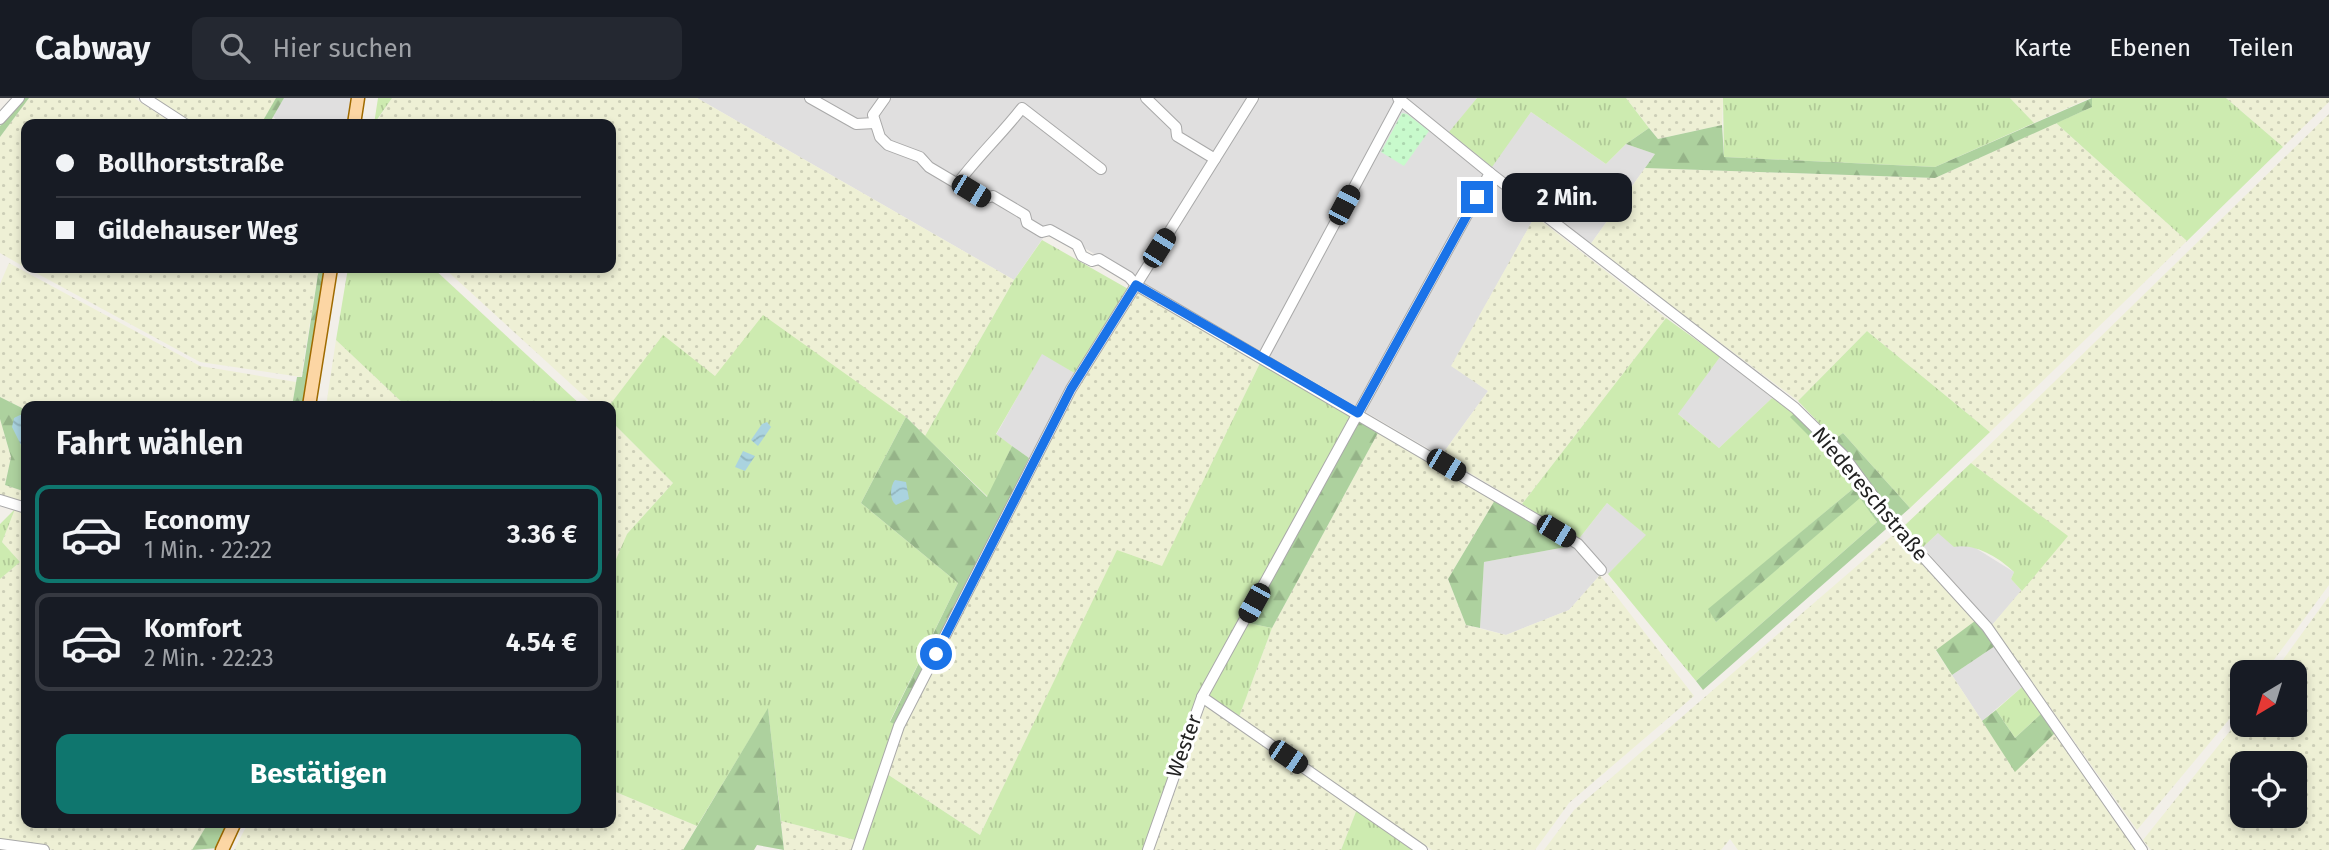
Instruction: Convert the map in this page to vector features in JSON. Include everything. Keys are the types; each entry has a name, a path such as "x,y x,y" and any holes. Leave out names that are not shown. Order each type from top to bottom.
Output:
{"main road":[{"path":"355,119 358,98"},
{"path":"310,401 330,273"},
{"path":"222,850 232,828"}],"street":[{"path":"0,119 19,98"},
{"path":"145,98 177,119"},
{"path":"810,98 856,124 875,123"},
{"path":"885,98 873,115 880,136 888,145 920,157 929,167 983,199 993,196 1025,215 1027,223 1042,232 1050,230 1077,245 1082,256 1092,261 1099,259 1129,277 1136,285 1578,544 1601,570"},
{"path":"1146,98 1176,127 1177,136 1215,159"},
{"path":"857,850 900,726 1071,389 1253,98"},
{"path":"1263,357 1400,99"},
{"name":"Niedereschstraße","path":"1400,99 1490,173 1795,408 1843,455 1896,527 1987,627 2142,850"},
{"path":"958,183 985,147 993,144 1022,108 1101,169"},
{"path":"1202,697 1490,173"},
{"path":"0,500 21,506"},
{"name":"Wester","path":"1148,850 1202,697 1422,850"},
{"path":"0,844 44,850"}],"shaded area":[{"path":"284,98 351,98 348,119 273,117"},
{"path":"697,98 1477,98 1450,132 1491,166 1531,112 1606,164 1626,144 1655,154 1590,245 1540,207 1452,366 1488,391 1441,456 1050,228 1014,280"},
{"path":"1042,353 1076,374 1029,458 996,435"},
{"path":"1720,357 1772,398 1719,448 1677,413"},
{"path":"1607,503 1647,535 1608,574 1578,540"},
{"path":"1938,533 1969,544 2014,572 2011,579 2022,591 1992,625 1923,547"},
{"path":"1571,546 1600,575 1569,610 1506,635 1480,628 1484,562"},
{"path":"1995,646 2022,687 1982,721 1952,675"}],"green space":[{"path":"25,98 29,98 0,137 0,126"},
{"path":"29,98 134,98 166,119 21,119 21,265 0,253 0,137"},
{"path":"152,98 277,98 264,119 183,119"},
{"path":"276,98 284,98 272,119 264,119"},
{"path":"378,98 392,98 377,119 375,119"},
{"path":"392,98 697,98 1014,280 925,436 906,417 715,376 663,336 613,401 590,401 449,273 616,273 616,119 378,119"},
{"path":"1477,98 1626,98 1649,128 1626,144 1606,164 1531,112 1492,167 1449,132"},
{"path":"1626,98 1723,98 1722,125 1658,139"},
{"path":"1723,98 2010,98 2034,123 1935,167 1724,157"},
{"path":"2010,98 2090,98 2034,123"},
{"path":"2092,98 2226,98 2283,147 2187,241 2056,123 2092,107"},
{"path":"2092,98 2092,107 1935,178 1645,168 1655,154 1626,144 1649,128 1658,139 1722,125 1724,157 1935,167"},
{"path":"2226,98 2329,98 2329,102 2283,147"},
{"path":"1402,113 1429,131 1404,166 1381,152"},
{"path":"2329,114 2329,585 2274,660 2230,660 2230,718 2137,830 1992,625 2067,536 1971,463"},
{"path":"2056,123 2187,241 1990,432 1867,331 1798,401 1590,245 1645,168 1935,178"},
{"path":"1535,216 1666,318 1522,504 1441,456 1488,391 1451,366"},
{"path":"1042,240 1130,290 1076,374 1042,354 996,434 1012,446 988,497 925,436 1014,280"},
{"path":"9,263 21,269 21,273 28,273 200,366 296,382 293,401 21,401 21,408 0,397 0,284"},
{"path":"36,273 318,273 301,377 200,362"},
{"path":"318,273 324,273 305,401 293,401 297,377 302,377"},
{"path":"347,273 438,273 577,401 401,401 336,340"},
{"path":"1138,291 1261,361 1162,567 1117,551 980,835 887,774 905,725 1074,390"},
{"path":"763,315 906,417 861,503 958,583 890,721 895,724 855,840 781,821 768,709 697,826 616,792 616,559 627,534 673,483 616,426 616,401 613,401 663,335 715,376"},
{"path":"1666,318 1720,357 1678,414 1719,448 1772,398 1795,413 1854,488 1709,609 1716,622 1860,497 1877,522 1696,681 1608,574 1646,535 1607,503 1578,540 1522,504"},
{"path":"1867,331 1990,432 1910,508 1843,433 1835,440 1798,401"},
{"path":"336,340 401,401 327,401"},
{"path":"1261,361 1352,415 1198,699 1143,850 863,850 887,774 980,835 1117,550 1162,566"},
{"path":"0,397 21,408 21,490 5,485 11,457 0,419"},
{"path":"1795,413 1827,445 1843,433 1910,508 1703,690 1696,681 1877,522 1860,498 1716,622 1708,609 1854,488 1829,456 1790,417"},
{"path":"906,417 987,497 1012,446 1029,458 899,726 890,722 958,583 861,503"},
{"path":"0,419 11,457 5,485 21,490 21,828 205,828 192,850 54,850 0,843 0,579 20,562 2,542 15,509 0,504"},
{"path":"1358,420 1379,431 1272,628 1248,623"},
{"path":"616,426 673,483 627,534 616,563"},
{"path":"1379,431 1495,500 1448,579 1466,625 1506,635 1569,610 1600,575 1694,696 1569,803 1535,850 1432,850 1239,717 1272,628"},
{"path":"1971,463 2068,536 2022,591 2011,579 2014,572 1994,556 1970,547 1954,547 1938,533 1923,547 1904,526"},
{"path":"1495,500 1571,546 1484,562 1480,628 1466,625 1448,579"},
{"path":"15,509 2,542 20,562 0,579 0,524"},
{"path":"1895,533 1975,621 1936,651 2015,771 2055,733 2136,850 1738,850 1730,839 1721,850 1544,850 1574,810"},
{"path":"2329,596 2329,850 2151,850 2143,840 2230,731 2230,737 2307,737 2307,660 2283,660"},
{"path":"1975,621 1995,646 1952,675 1936,650"},
{"path":"1248,623 1272,628 1239,717 1208,696"},
{"path":"2022,687 2042,713 2015,738 1996,710"},
{"path":"1206,704 1357,809 1341,850 1154,850"},
{"path":"768,708 784,850 757,845 754,850 683,850"},
{"path":"1996,710 2015,738 2042,713 2055,733 2015,772 1982,721"},
{"path":"616,792 697,826 683,850 234,850 245,828 616,828"},
{"path":"1357,809 1413,850 1341,850"},
{"path":"781,821 855,840 852,850 784,850"},
{"path":"205,828 228,828 218,848 192,850"}],"water":[{"path":"21,416 21,445 12,427 14,418"},
{"path":"767,422 771,427 758,446 751,440 762,424"},
{"path":"743,451 755,456 745,471 735,467"},
{"path":"895,480 906,482 909,499 896,505 891,493"}],"route":[{"path":"936,654 1071,389 1136,285 1358,413 1477,197"}]}
